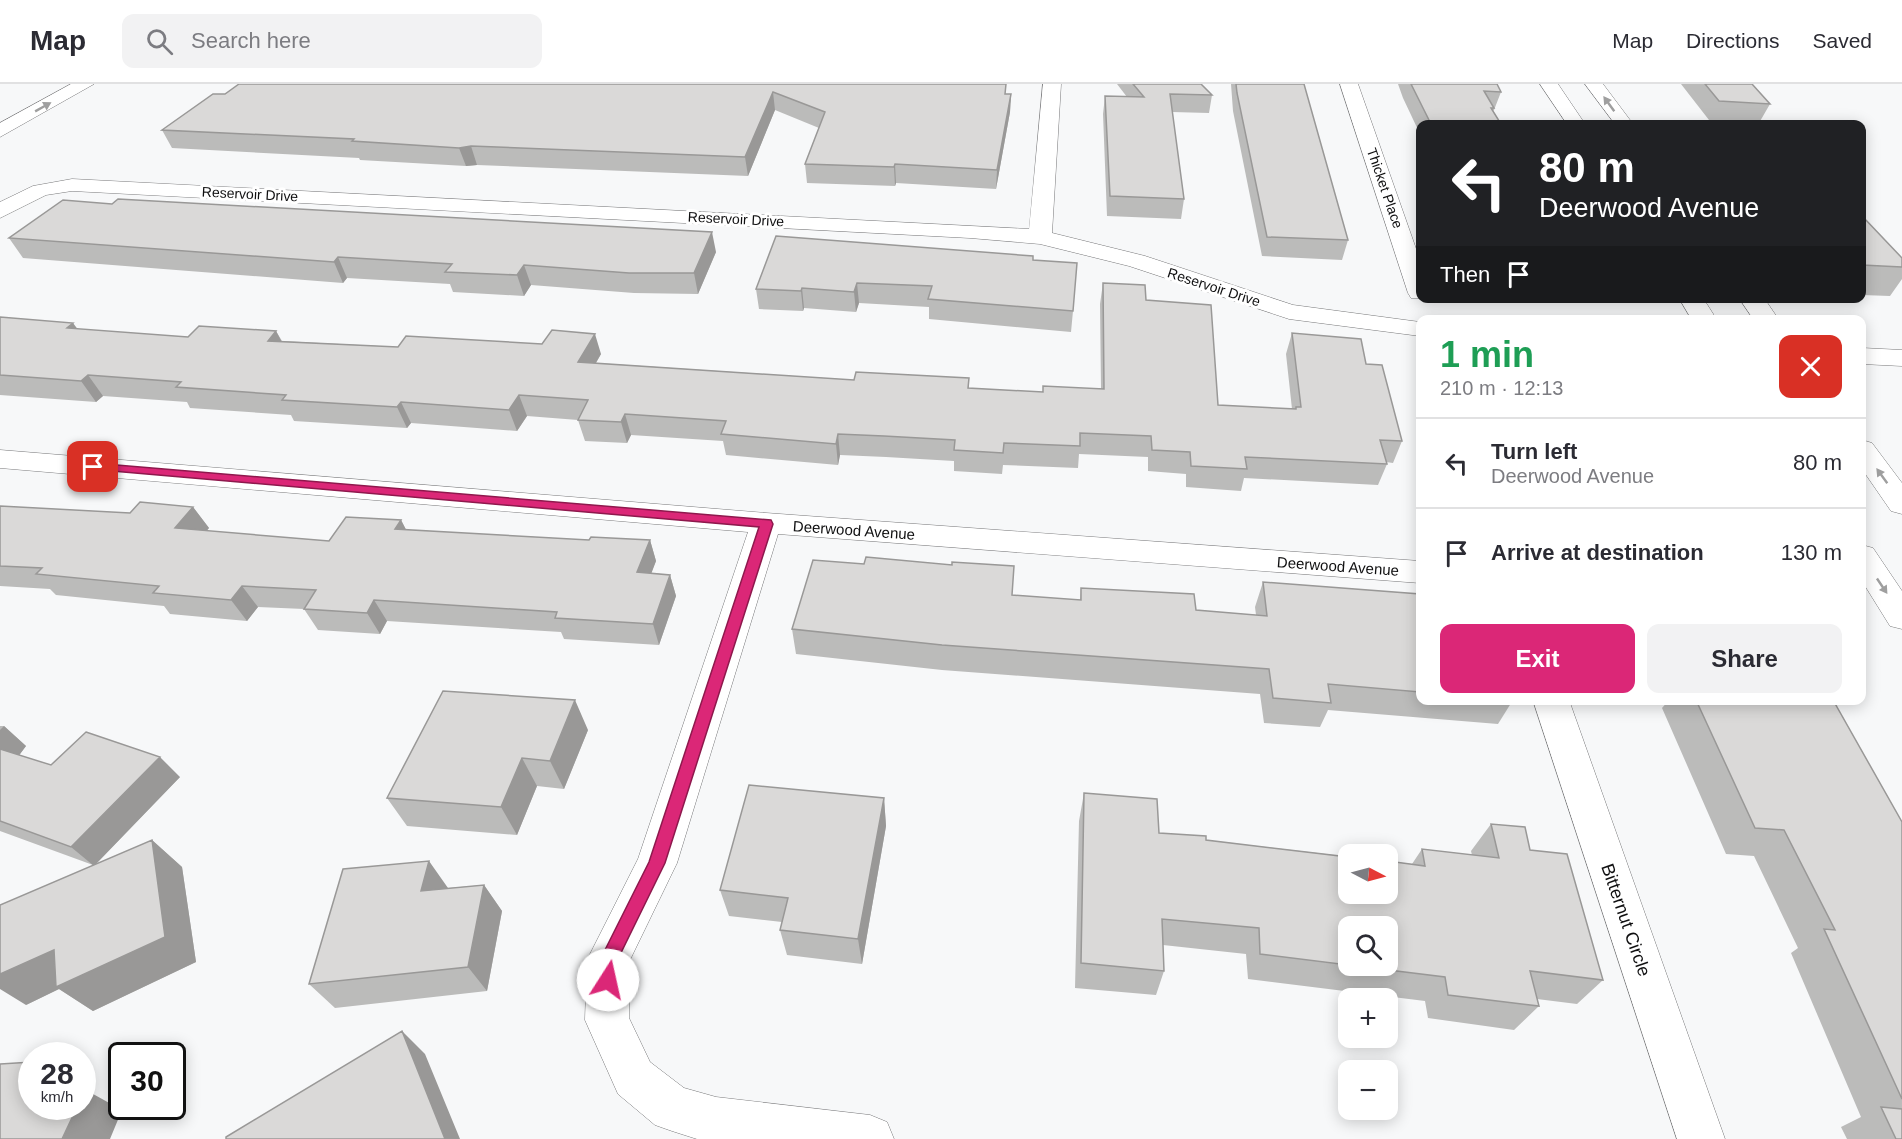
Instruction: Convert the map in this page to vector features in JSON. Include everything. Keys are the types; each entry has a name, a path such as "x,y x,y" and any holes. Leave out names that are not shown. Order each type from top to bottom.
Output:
{"main road":[{"path":"0,130 86,84"},
{"path":"1040,237 1052,84"},
{"name":"Thicket Place","path":"1349,84 1416,281"},
{"path":"1549,84 1573,120"},
{"path":"1594,84 1621,120"},
{"path":"0,111 27,95"},
{"name":"Reservoir Drive","path":"0,211 40,190 72,185 970,231 1040,237 1137,261 1289,312 1416,328"},
{"path":"1866,356 1902,358"},
{"path":"1866,454 1902,504"},
{"name":"Deerwood Avenue","path":"0,459 766,524 1416,572"},
{"path":"766,524 657,863 608,960 607,1020 634,1078 672,1108 716,1121 870,1139"},
{"path":"1866,562 1902,616"},
{"name":"Bitternut Circle","path":"1553,705 1701,1139"}],"building":[{"path":"239,84 1006,84 1005,94 1011,94 997,170 895,164 894,167 805,164 825,112 773,92 745,157 471,146 459,148 352,141 354,139 162,130 213,94 225,94"},
{"path":"1133,84 1201,84 1212,95 1170,94 1184,199 1110,196 1105,96 1144,97"},
{"path":"1236,84 1304,84 1348,240 1267,237"},
{"path":"1411,84 1497,84 1501,92 1484,91 1498,120 1429,120"},
{"path":"1705,84 1752,84 1770,104 1719,101"},
{"path":"118,199 712,232 694,273 629,273 524,265 517,275 445,272 452,264 338,257 334,262 9,238 63,200 112,204"},
{"path":"1866,220 1902,258 1902,267 1866,265"},
{"path":"776,236 1033,256 1033,260 1077,263 1073,311 928,299 932,286 857,283 854,292 802,288 801,291 756,289"},
{"path":"1103,283 1145,285 1146,300 1211,305 1218,405 1296,409 1296,407 1301,407 1292,333 1361,339 1366,364 1382,365 1402,441 1380,440 1387,464 1245,457 1247,469 1191,466 1190,452 1152,450 1151,436 1080,433 1080,446 1004,443 1003,453 954,450 955,440 838,434 836,444 721,434 726,421 625,414 621,422 578,420 588,400 519,395 509,410 401,402 397,407 282,400 286,395 176,387 181,382 88,375 81,381 0,375 0,317 73,323 67,328 188,337 199,326 276,331 268,341 398,347 406,336 542,344 552,330 595,334 578,362 854,380 856,372 969,378 968,388 1043,392 1043,386 1104,389"},
{"path":"140,502 193,507 175,528 329,541 346,517 401,520 395,529 589,540 591,537 650,540 637,572 670,575 653,624 555,618 557,612 374,600 367,613 304,609 316,590 242,586 231,600 153,593 159,586 36,574 42,568 0,566 0,506 130,513"},
{"path":"866,557 952,565 952,562 1014,566 1012,595 1081,600 1081,588 1194,594 1196,610 1267,616 1263,582 1416,594 1416,692 1328,684 1331,703 1273,698 1269,669 942,645 792,629 813,560 864,564"},
{"path":"443,691 575,700 550,761 522,758 501,807 387,798"},
{"path":"1698,705 1836,705 1902,822 1902,1099 1824,929 1835,930 1784,830 1755,828"},
{"path":"86,732 160,757 71,847 0,821 0,749 51,765"},
{"path":"749,785 884,798 858,939 780,930 788,898 720,890"},
{"path":"1084,793 1157,799 1159,833 1206,836 1206,840 1338,856 1338,904 1398,904 1398,862 1425,866 1422,849 1499,858 1491,824 1525,827 1530,850 1567,854 1603,980 1530,971 1539,1006 1448,995 1445,977 1398,971 1398,916 1338,916 1338,964 1260,954 1259,928 1162,919 1164,971 1081,963"},
{"path":"152,840 165,937 56,987 54,950 0,974 0,905"},
{"path":"429,861 421,891 484,885 468,967 309,984 343,869"},
{"path":"402,1031 445,1139 226,1139 226,1137"},
{"path":"18,1063 18,1120 71,1120 62,1139 0,1139 0,1064"},
{"path":"1881,1107 1902,1109 1902,1139 1896,1139"}],"route":[{"path":"93,467 766,524 657,863 608,960 608,980"}]}
